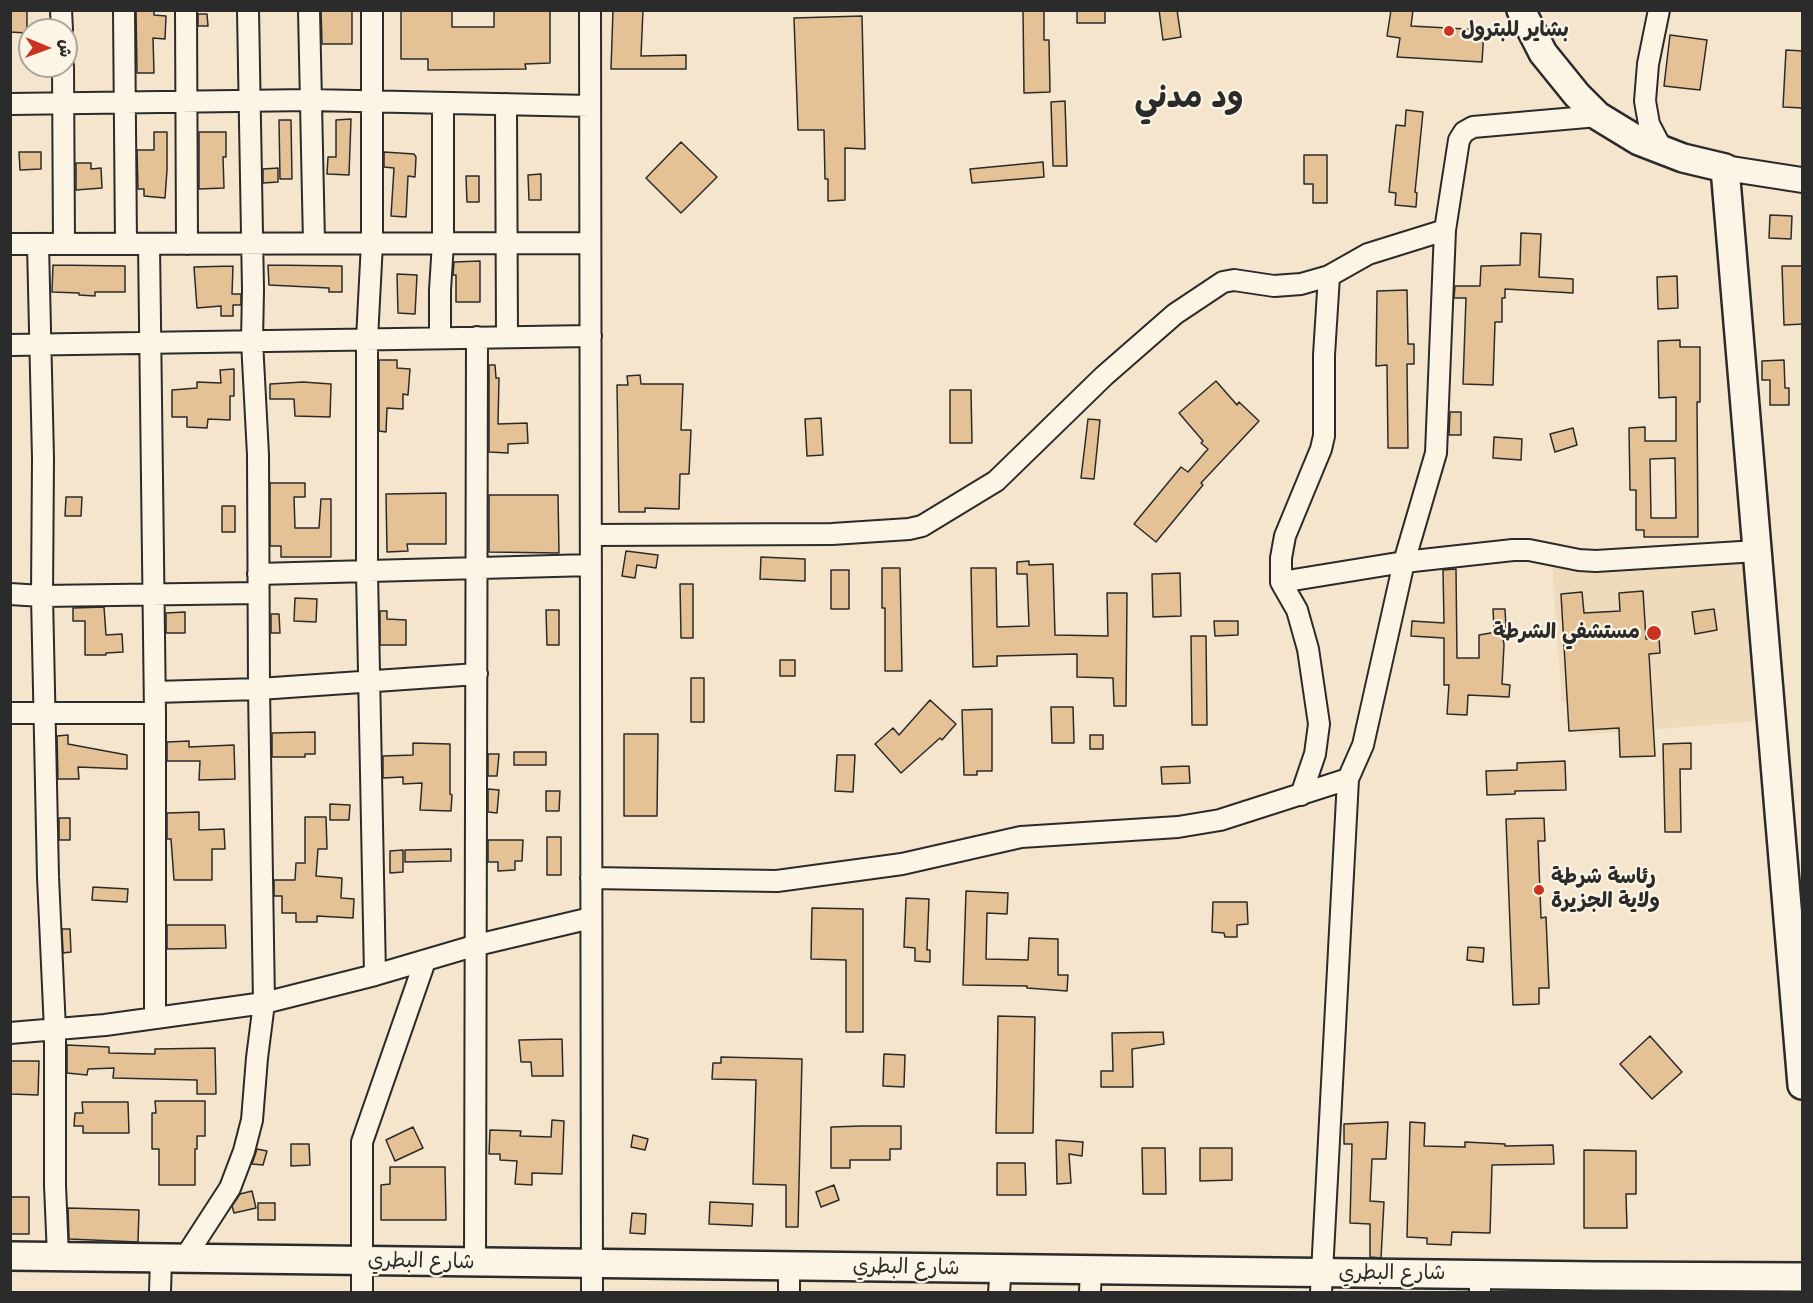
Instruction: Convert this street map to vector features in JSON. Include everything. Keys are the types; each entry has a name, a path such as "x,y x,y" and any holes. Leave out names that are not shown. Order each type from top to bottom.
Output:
{"main road":[{"path":"1521,10 1543,53 1577,95 1598,116 1639,141 1700,163 1725,168 1757,551 1799,998 1803,1085"},
{"name":"شارع البطري","path":"10,1256 592,1263 789,1280 1595,1285 1803,1277"}],"street":[{"path":"124,10 126,244"},
{"path":"186,10 187,244"},
{"path":"160,1293 172,1259 230,1188 244,1151 252,1120 264,1003 258,455 252,341 248,10"},
{"path":"309,10 314,243"},
{"path":"372,10 372,243 367,339 367,572 375,975"},
{"path":"590,10 592,1293"},
{"path":"1659,10 1648,64 1645,101 1649,124 1663,150"},
{"path":"63,78 64,244"},
{"path":"10,104 310,100 590,106"},
{"path":"440,338 443,103"},
{"path":"506,104 507,337"},
{"path":"1321,1283 1348,779 1362,745 1404,562 1436,453 1445,230 1459,140 1464,132 1473,127 1598,116"},
{"path":"1725,168 1803,180"},
{"path":"591,536 832,534 909,529 922,526 996,482 1113,368 1175,314 1223,282 1234,280 1288,286 1329,276 1368,254 1445,230"},
{"path":"10,244 590,243"},
{"path":"38,244 43,458 42,596 48,877 55,1030 54,1174 58,1256"},
{"path":"149,244 155,692 155,1017"},
{"path":"1301,795 1316,754 1319,723 1308,649 1298,610 1281,582 1281,558 1285,536 1321,450 1324,436 1324,355 1329,276"},
{"path":"10,345 591,336"},
{"path":"475,1263 477,337"},
{"path":"1281,582 1404,562 1513,550 1529,550 1579,561 1757,551"},
{"path":"10,594 153,595 367,572 476,566 591,565"},
{"path":"155,692 259,689 477,674"},
{"path":"10,713 155,713"},
{"path":"591,878 777,881 902,864 1021,837 1178,827 1220,820 1348,779"},
{"path":"10,1033 105,1025 264,1003 375,975 477,945 591,918"},
{"path":"362,1293 362,1142 425,961"}],"shaded area":[{"name":"مستشفي الشرطة","path":"1745,550 1758,721 1581,735 1579,701 1562,702 1552,566"}],"building":[{"path":"10,10 27,10 27,18 18,18 18,32 10,32"},
{"path":"136,10 154,10 154,15 166,16 165,39 153,38 154,73 137,73"},
{"path":"321,10 352,10 352,44 322,44"},
{"path":"401,10 452,10 452,27 494,27 494,10 550,10 550,63 525,64 526,69 428,70 428,59 401,59"},
{"path":"613,10 643,10 641,56 686,55 686,69 611,69"},
{"path":"1023,10 1044,10 1044,40 1049,40 1050,92 1024,93"},
{"path":"1077,10 1105,10 1105,23 1077,23"},
{"path":"1159,10 1177,10 1181,37 1163,40"},
{"path":"1391,10 1413,10 1411,26 1484,30 1482,62 1397,57 1400,38 1387,36"},
{"path":"198,14 207,14 208,26 198,26"},
{"path":"862,16 865,149 845,148 845,200 828,201 824,130 798,130 794,18"},
{"path":"1670,35 1707,40 1700,90 1664,86"},
{"path":"1786,50 1803,51 1803,108 1783,107"},
{"path":"1065,101 1067,166 1053,166 1051,102"},
{"path":"1406,110 1423,112 1415,192 1417,193 1416,207 1395,205 1396,193 1389,192 1396,125 1405,126"},
{"path":"351,119 349,175 327,174 328,157 336,157 336,120"},
{"path":"279,120 291,120 292,179 280,179"},
{"path":"154,132 167,132 165,198 144,196 144,189 138,189 137,150 154,150"},
{"path":"199,132 226,132 226,157 223,157 224,188 199,189"},
{"path":"681,142 717,177 681,213 646,178"},
{"path":"19,152 41,152 41,169 20,170"},
{"path":"384,152 414,154 416,157 415,177 408,176 406,217 391,216 394,168 384,167"},
{"path":"1304,155 1327,155 1327,203 1313,203 1313,184 1304,184"},
{"path":"1043,162 1044,177 972,183 970,169"},
{"path":"76,163 91,163 91,169 101,168 102,188 76,190"},
{"path":"278,168 278,182 263,183 263,169"},
{"path":"541,174 541,200 529,200 528,175"},
{"path":"466,176 479,176 479,202 467,202"},
{"path":"1770,215 1792,216 1791,239 1769,238"},
{"path":"1521,233 1541,234 1539,277 1573,279 1573,293 1505,289 1505,298 1502,298 1502,322 1495,322 1493,385 1463,384 1466,298 1454,298 1455,286 1480,286 1481,266 1520,265"},
{"path":"480,261 480,302 456,302 454,262"},
{"path":"53,265 125,266 125,292 95,292 95,296 52,292"},
{"path":"268,265 342,266 342,292 329,292 329,288 269,285"},
{"path":"233,266 232,294 241,294 241,305 233,305 233,316 221,316 221,306 197,308 194,267"},
{"path":"1782,266 1803,266 1803,324 1784,325"},
{"path":"397,274 417,275 415,314 398,313"},
{"path":"1677,276 1678,308 1658,309 1657,277"},
{"path":"1407,290 1408,344 1414,344 1414,364 1407,364 1408,448 1388,448 1387,365 1376,366 1377,291"},
{"path":"1680,340 1680,347 1700,347 1700,402 1697,402 1698,537 1644,537 1644,530 1636,530 1636,490 1630,490 1629,428 1645,427 1645,441 1676,441 1676,397 1659,398 1658,341","holes":["1675,458 1676,518 1651,518 1650,459"]},
{"path":"379,360 397,360 397,368 410,369 408,395 403,394 403,409 387,408 386,432 379,431"},
{"path":"1784,360 1785,388 1789,388 1789,405 1770,405 1770,380 1762,380 1762,361"},
{"path":"489,365 495,365 496,378 499,378 498,424 527,423 528,443 508,444 508,453 489,452"},
{"path":"234,369 234,396 230,396 230,420 208,419 207,428 187,427 187,417 172,417 172,390 197,388 197,382 221,383 220,370"},
{"path":"640,375 641,384 683,384 681,430 691,430 689,474 680,474 679,509 645,508 645,512 619,512 617,385 628,385 627,376"},
{"path":"1216,381 1237,405 1239,402 1259,421 1201,483 1203,485 1156,542 1134,524 1181,467 1188,472 1208,449 1179,413"},
{"path":"303,382 331,384 330,417 295,416 294,399 270,399 270,384"},
{"path":"950,390 971,390 972,443 950,443"},
{"path":"1450,412 1461,412 1461,435 1449,435"},
{"path":"821,418 823,455 807,456 805,419"},
{"path":"1088,419 1100,420 1094,479 1081,478"},
{"path":"1573,428 1577,445 1555,452 1550,434"},
{"path":"1494,437 1522,439 1521,460 1493,458"},
{"path":"270,483 305,483 305,497 294,497 295,528 319,528 321,499 331,499 331,557 281,557 281,546 270,546"},
{"path":"446,493 446,544 407,544 408,551 387,552 386,494"},
{"path":"489,495 558,495 559,553 489,552"},
{"path":"66,497 82,497 81,516 65,516"},
{"path":"222,506 235,506 235,532 222,532"},
{"path":"626,551 658,555 656,568 637,565 635,578 622,576"},
{"path":"761,557 805,559 805,581 760,579"},
{"path":"1029,561 1029,565 1053,564 1055,635 1108,636 1107,593 1127,593 1126,706 1114,706 1113,678 1077,677 1077,654 997,656 997,666 973,667 971,568 996,568 997,627 1029,626 1027,574 1017,574 1017,562"},
{"path":"882,568 900,568 902,671 885,671 885,608 882,608"},
{"path":"1456,569 1457,658 1479,658 1479,635 1502,631 1504,645 1502,684 1510,685 1509,697 1468,695 1467,715 1447,714 1449,685 1444,685 1444,638 1411,636 1412,621 1444,623 1443,570"},
{"path":"831,570 849,570 849,609 831,609"},
{"path":"1180,573 1181,616 1153,617 1152,574"},
{"path":"680,584 693,584 693,638 681,638"},
{"path":"1643,591 1646,639 1659,638 1660,653 1649,654 1655,756 1620,757 1619,728 1569,731 1561,594 1582,592 1584,613 1620,611 1619,593"},
{"path":"295,598 317,599 316,622 294,621"},
{"path":"104,607 106,635 122,634 123,652 85,655 85,621 73,621 73,608"},
{"path":"1493,609 1505,609 1506,628 1494,628"},
{"path":"1714,609 1717,630 1695,634 1692,612"},
{"path":"546,610 559,610 559,645 547,645"},
{"path":"380,611 387,611 387,619 406,620 406,645 380,645"},
{"path":"185,612 185,633 166,633 166,613"},
{"path":"271,614 279,614 280,633 271,633"},
{"path":"1214,621 1238,621 1238,635 1215,636"},
{"path":"1191,636 1206,636 1207,725 1192,725"},
{"path":"780,660 795,660 795,676 780,676"},
{"path":"691,678 704,678 704,722 691,722"},
{"path":"930,700 956,724 942,740 940,738 901,773 875,744 893,728 899,735"},
{"path":"1051,707 1073,707 1074,743 1052,743"},
{"path":"992,709 992,771 977,771 977,775 964,775 962,710"},
{"path":"315,732 315,754 305,754 305,757 272,757 272,733"},
{"path":"624,734 658,734 657,816 624,816"},
{"path":"68,735 68,744 127,755 127,769 78,767 79,779 58,779 57,736"},
{"path":"1090,735 1103,735 1103,749 1090,749"},
{"path":"189,741 189,747 234,745 235,779 199,780 200,761 167,761 167,742"},
{"path":"413,743 450,744 451,811 420,810 422,783 403,784 403,777 383,778 383,756 413,755"},
{"path":"1691,743 1691,769 1680,769 1681,832 1665,832 1663,744"},
{"path":"514,752 546,752 546,765 514,765"},
{"path":"488,754 499,754 497,776 488,776"},
{"path":"837,755 855,755 853,792 835,791"},
{"path":"1565,761 1566,790 1515,791 1515,794 1487,795 1486,771 1517,770 1517,763"},
{"path":"1189,766 1190,783 1162,784 1161,767"},
{"path":"488,789 499,790 497,813 488,812"},
{"path":"546,791 560,791 559,811 546,811"},
{"path":"330,804 350,805 349,820 330,820"},
{"path":"199,812 199,830 224,829 225,849 212,849 212,880 174,880 171,839 167,839 167,813"},
{"path":"305,817 326,817 327,849 318,849 316,876 342,878 341,898 354,899 353,918 317,916 317,922 296,922 296,913 282,913 282,896 274,896 274,880 295,880 296,863 305,863"},
{"path":"59,818 70,818 70,840 59,840"},
{"path":"1544,818 1545,841 1538,841 1541,918 1546,917 1549,988 1539,988 1539,1004 1513,1005 1506,819"},
{"path":"547,837 561,837 561,875 547,875"},
{"path":"488,840 523,840 522,861 515,861 515,870 498,871 498,862 488,862"},
{"path":"451,849 451,861 405,862 405,850"},
{"path":"403,850 403,872 390,873 390,851"},
{"path":"93,887 128,889 127,902 92,900"},
{"path":"966,891 1008,893 1007,914 987,913 986,959 1028,960 1029,938 1058,939 1058,975 1068,975 1067,991 1027,988 1027,986 963,985"},
{"path":"906,898 929,899 927,950 930,950 930,962 915,961 915,948 904,947"},
{"path":"1213,902 1247,902 1248,924 1237,925 1237,937 1225,937 1224,933 1212,932"},
{"path":"812,908 863,909 863,1032 846,1032 846,960 811,959"},
{"path":"167,925 225,925 226,948 167,949"},
{"path":"62,929 70,929 71,952 63,953"},
{"path":"1468,947 1484,948 1483,962 1467,960"},
{"path":"998,1016 1035,1017 1033,1133 996,1133"},
{"path":"1163,1032 1164,1044 1132,1049 1133,1087 1101,1087 1101,1071 1113,1071 1112,1033"},
{"path":"1650,1036 1682,1072 1652,1099 1620,1064"},
{"path":"562,1039 563,1076 532,1076 531,1062 521,1062 519,1040"},
{"path":"67,1045 109,1047 109,1053 155,1054 155,1049 215,1048 216,1094 197,1094 197,1080 113,1078 114,1068 88,1069 87,1075 67,1073"},
{"path":"884,1054 905,1055 904,1087 883,1086"},
{"path":"721,1057 802,1059 798,1227 786,1227 786,1185 753,1184 756,1080 712,1079 713,1063 721,1063"},
{"path":"10,1061 39,1061 38,1095 10,1094"},
{"path":"155,1101 205,1101 205,1136 197,1136 197,1149 195,1149 195,1185 159,1185 159,1149 152,1149 152,1113 156,1113"},
{"path":"82,1102 128,1102 129,1133 83,1133 83,1126 74,1126 75,1113 83,1113"},
{"path":"552,1120 564,1121 562,1174 532,1173 532,1185 515,1184 517,1161 500,1160 500,1154 489,1154 490,1130 521,1131 520,1136 551,1137"},
{"path":"1388,1122 1386,1159 1372,1159 1370,1201 1384,1202 1381,1258 1370,1257 1370,1224 1350,1223 1352,1144 1344,1144 1344,1124"},
{"path":"1410,1122 1425,1123 1424,1146 1465,1147 1465,1142 1505,1144 1505,1146 1553,1145 1554,1164 1492,1165 1490,1233 1452,1232 1451,1245 1427,1244 1427,1238 1407,1237"},
{"path":"901,1126 901,1149 890,1149 890,1160 850,1160 850,1168 831,1168 831,1127"},
{"path":"413,1127 423,1148 395,1161 386,1140"},
{"path":"633,1135 648,1139 645,1150 631,1147"},
{"path":"1056,1140 1083,1142 1082,1156 1069,1154 1071,1183 1057,1184"},
{"path":"291,1144 309,1144 310,1165 291,1166"},
{"path":"1142,1148 1165,1148 1166,1194 1143,1194"},
{"path":"1200,1148 1232,1148 1232,1180 1200,1181"},
{"path":"257,1149 267,1151 263,1165 252,1164"},
{"path":"1584,1150 1636,1151 1636,1194 1626,1194 1627,1228 1584,1228"},
{"path":"997,1163 1025,1163 1026,1195 997,1195"},
{"path":"390,1167 445,1167 446,1220 381,1220 381,1185 390,1184"},
{"path":"834,1185 839,1200 821,1207 816,1192"},
{"path":"252,1191 256,1208 234,1213 232,1206 240,1194"},
{"path":"10,1197 29,1197 29,1234 10,1234"},
{"path":"710,1202 753,1204 752,1226 709,1224"},
{"path":"258,1203 275,1203 275,1220 258,1220"},
{"path":"68,1208 139,1210 138,1242 69,1239"},
{"path":"632,1213 646,1214 645,1234 630,1233"}],"place":[{"name":"بشاير للبترول","path":"1449,31"},
{"name":"مستشفي الشرطة","path":"1654,633"},
{"name":"رئاسة شرطة ولاية الجزيرة","path":"1539,890"}],"district":[{"name":"ود مدني","path":"1189,99"}]}
